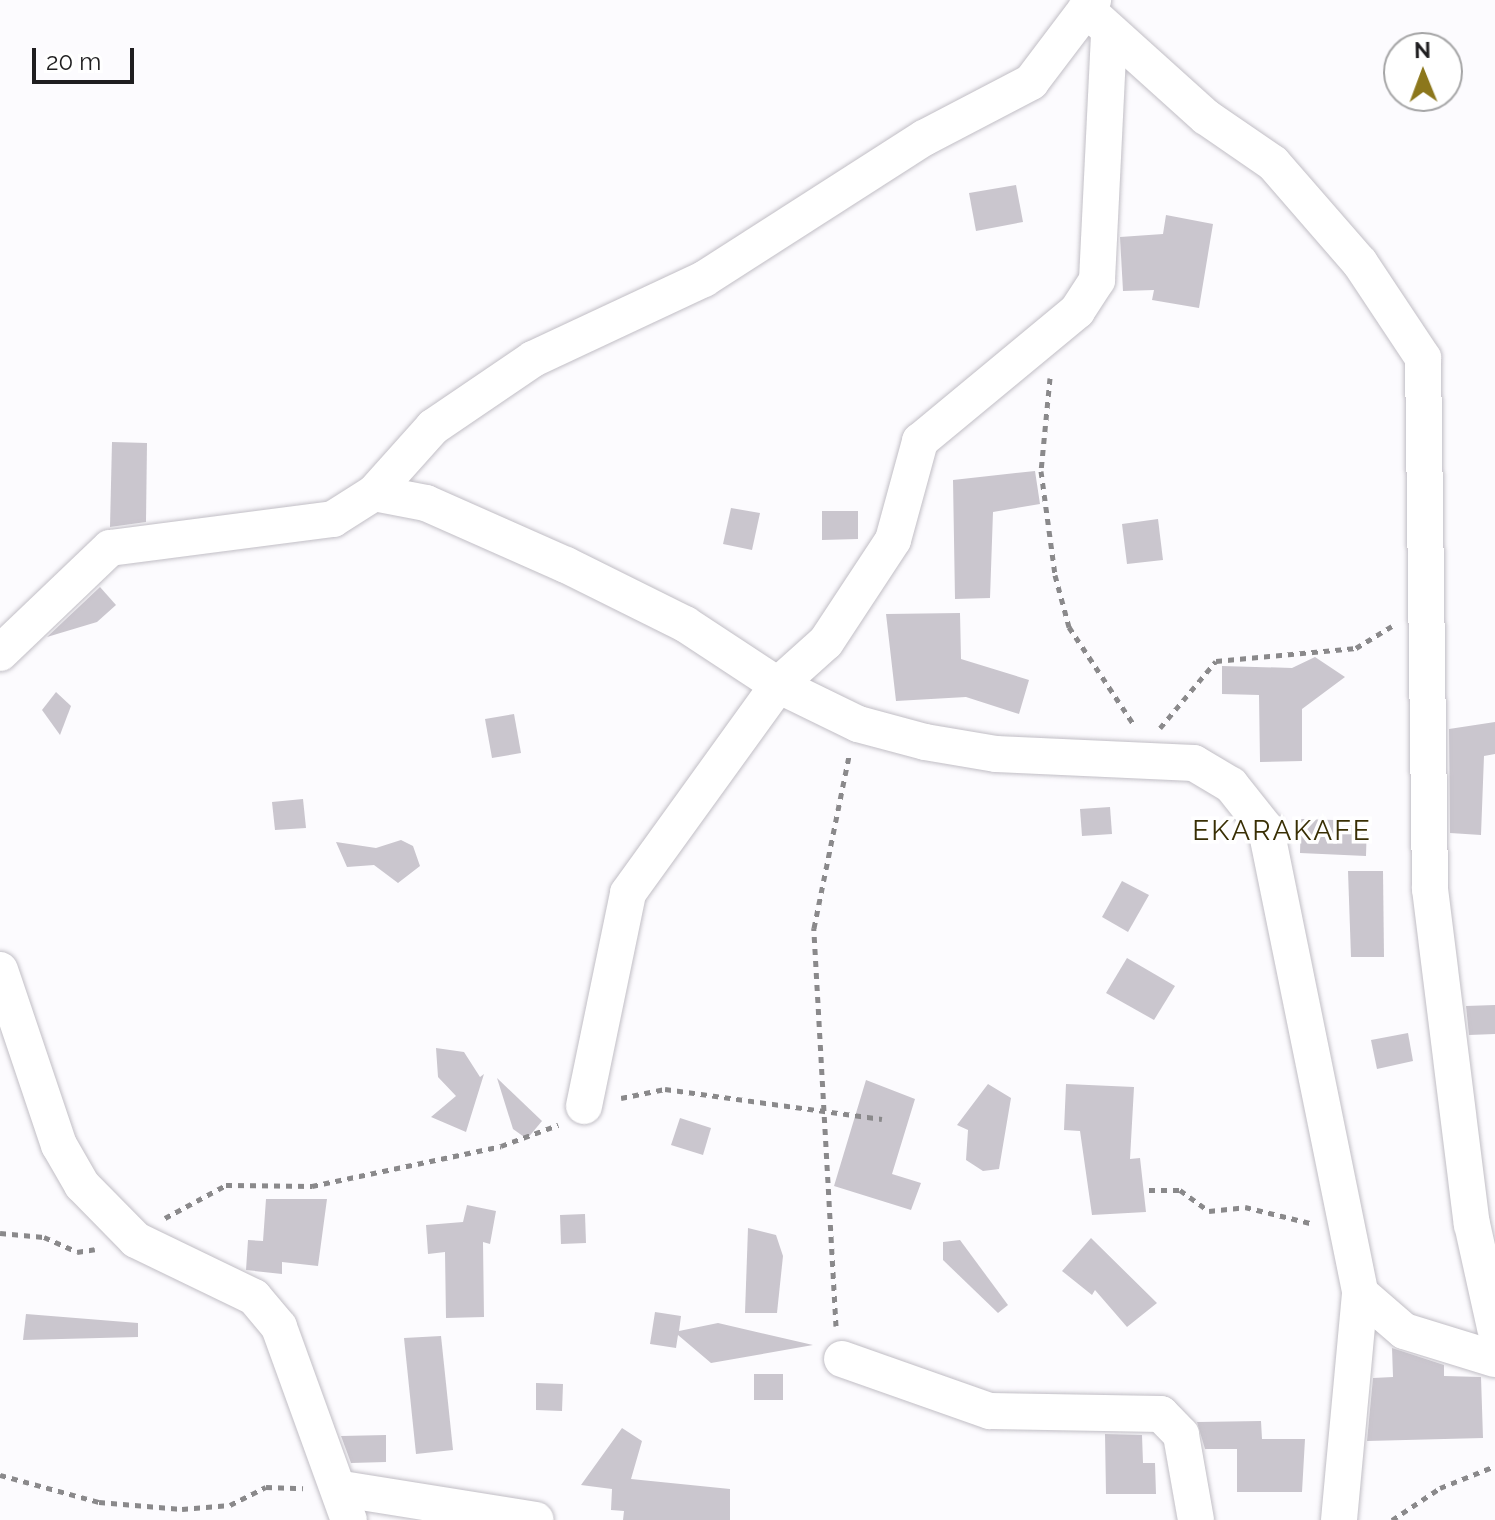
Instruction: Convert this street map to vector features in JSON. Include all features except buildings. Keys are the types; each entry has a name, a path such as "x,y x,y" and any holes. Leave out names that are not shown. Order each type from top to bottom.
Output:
{"street":[{"path":"584,1106 628,893 778,685 826,642 893,540 920,441 1057,326 1097,280 1096,14"},
{"path":"0,653 110,548 309,526 374,493 433,427 533,359 704,279 924,138 1031,82 1096,14"},
{"path":"1096,14 1206,117 1273,163 1360,263 1423,358 1423,608 1430,889 1472,1224 1495,1328"},
{"path":"374,493 426,503 566,565 685,624 778,685 858,724 996,754 1155,756 1208,769 1266,829 1360,1293 1339,1520"},
{"path":"0,970 59,1145 98,1206 136,1240 254,1297 279,1327 346,1505 536,1520"},
{"path":"1360,1293 1404,1331 1495,1359"},
{"path":"842,1359 990,1411 1161,1414 1181,1435 1196,1520"}],"path":[{"path":"1057,326 1041,471 1055,575 1069,627 1155,756"},
{"path":"1155,756 1159,729 1216,661 1356,648 1423,608"},
{"path":"842,1359 814,928 826,843 858,724"},
{"path":"0,1233 44,1237 77,1252 136,1240 226,1185 312,1186 486,1149 541,1135 584,1106 665,1089 828,1108 882,1119"},
{"path":"1149,1190 1180,1190 1209,1211 1245,1207 1346,1230"},
{"path":"1392,1520 1440,1488 1495,1466"},
{"path":"0,1475 99,1502 182,1509 230,1505 266,1487 346,1505"}],"district":[{"name":"EKARAKAFE","path":"1282,831"}]}
